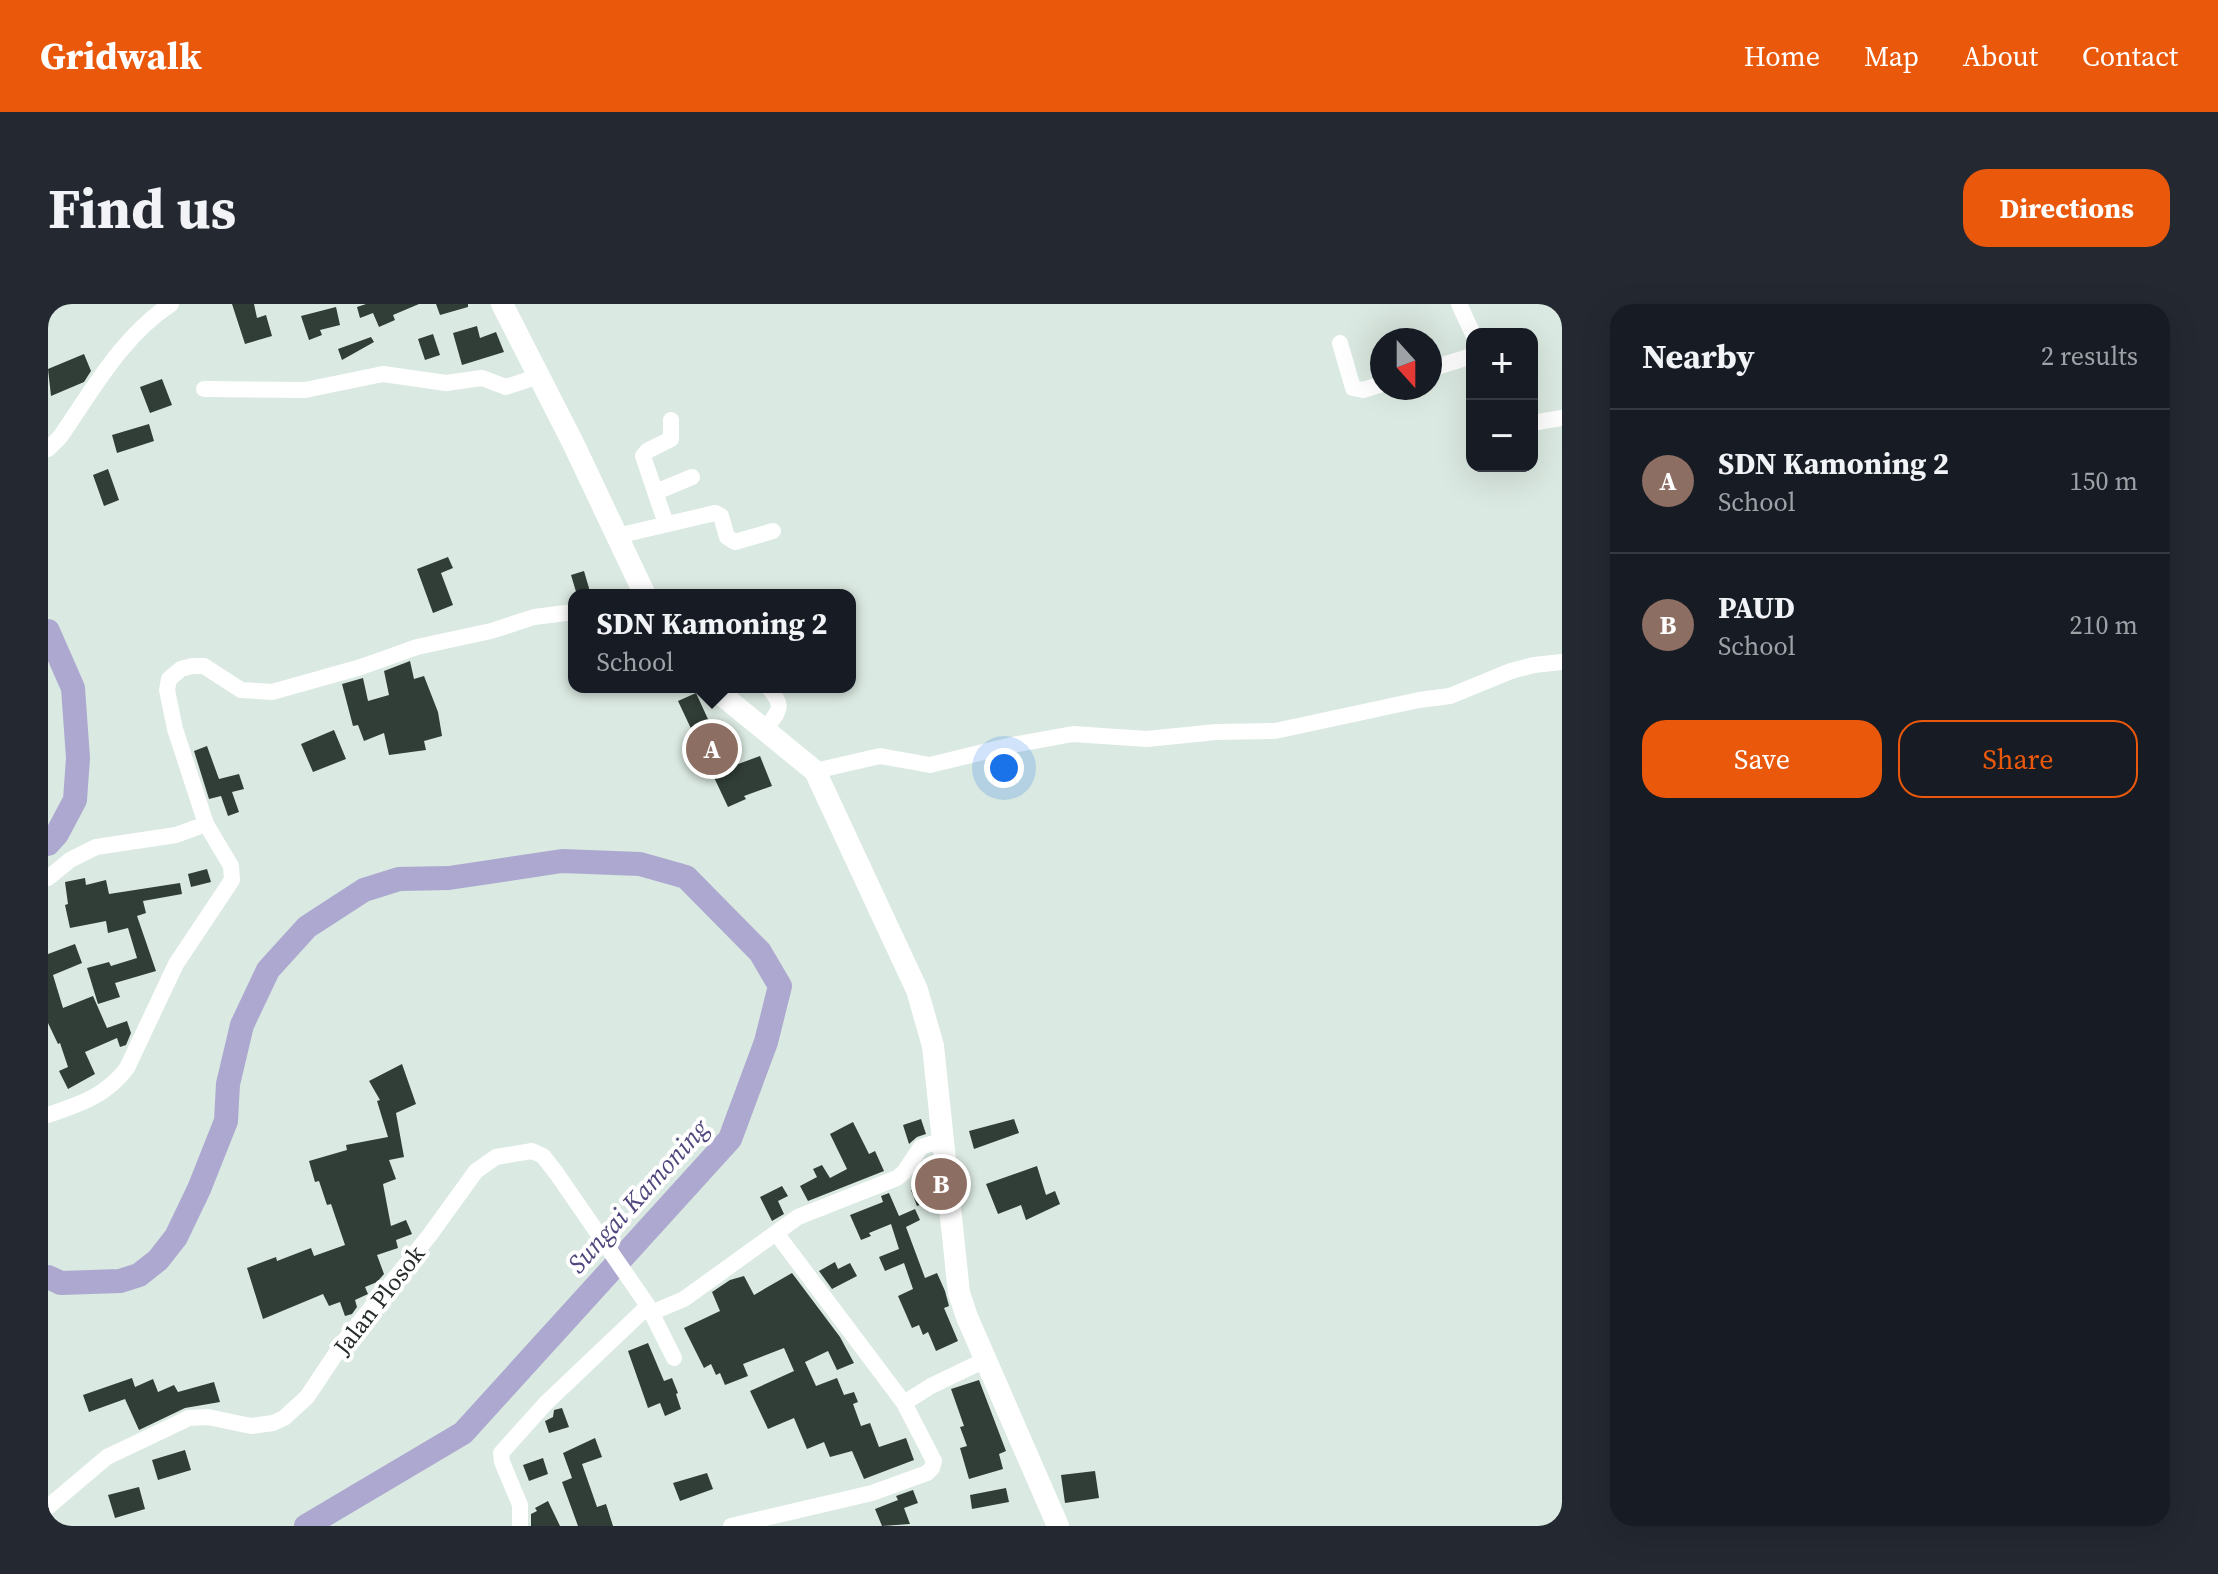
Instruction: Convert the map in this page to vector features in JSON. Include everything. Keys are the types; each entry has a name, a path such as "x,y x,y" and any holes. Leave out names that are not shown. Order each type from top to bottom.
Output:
{"main road":[{"path":"502,304 617,536 638,589"},
{"path":"719,693 815,771 917,990 933,1046 956,1280 967,1317 1058,1526"}],"street":[{"path":"48,449 60,437 123,347 171,304"},
{"path":"1459,304 1470,328"},
{"path":"1340,343 1353,388 1370,388"},
{"path":"1442,365 1466,358"},
{"path":"204,389 305,390 383,374 440,383 482,378 506,387 539,376"},
{"path":"1538,422 1562,418"},
{"path":"666,524 643,456 671,439 671,420"},
{"path":"656,492 692,477"},
{"path":"617,536 715,513 721,516 727,537 735,542 773,531"},
{"path":"48,1115 89,1101 117,1082 127,1068 176,964 232,880 231,866 206,824 175,729 167,690 169,679 181,669 204,666 241,690 272,692 361,667 417,647 491,631 534,617 568,613"},
{"path":"815,771 880,756 930,765 1073,734 1147,739 1216,732 1275,731 1450,696 1511,671 1562,662"},
{"path":"764,731 780,706 780,700 774,693"},
{"path":"48,878 70,860 96,847 166,837 206,824"},
{"path":"520,1526 520,1505 501,1453 546,1403 650,1310 684,1299 805,1213 897,1178 921,1147 943,1140"},
{"name":"Jalan Plosok","path":"48,1507 107,1457 189,1418 208,1417 241,1425 262,1426 292,1413 307,1397 362,1318 429,1236 466,1182 496,1157 523,1151 543,1156 632,1282 674,1358"},
{"path":"731,1526 872,1493 927,1473 934,1461 904,1403 776,1233"},
{"path":"904,1403 985,1360"}],"building":[{"path":"232,304 254,304 257,318 266,315 272,336 245,344"},
{"path":"366,304 419,304 393,315 395,320 379,327 373,313 360,318 357,307"},
{"path":"436,304 468,304 468,307 440,315"},
{"path":"336,307 340,325 320,330 322,335 309,340 301,316"},
{"path":"477,326 480,338 496,332 504,352 462,365 453,333"},
{"path":"433,334 440,355 425,360 418,339"},
{"path":"371,337 374,342 342,360 338,349"},
{"path":"84,354 91,371 84,382 51,396 48,369"},
{"path":"162,379 172,405 150,413 140,387"},
{"path":"149,424 154,441 117,453 112,435"},
{"path":"108,469 119,500 104,506 93,475"},
{"path":"448,557 453,568 441,573 453,605 433,613 417,569"},
{"path":"584,571 589,589 575,589 571,575"},
{"path":"410,661 414,679 424,676 438,712 442,736 424,741 426,750 389,755 384,733 364,741 358,725 353,726 342,684 363,678 368,701 389,695 384,671"},
{"path":"696,693 730,767 760,756 772,786 744,796 746,799 728,807 678,701"},
{"path":"334,730 346,759 313,772 301,744"},
{"path":"207,746 219,779 239,774 244,789 232,792 239,812 228,816 221,796 209,799 194,751"},
{"path":"207,869 211,882 191,887 188,874"},
{"path":"85,878 86,885 106,880 109,894 180,883 182,894 143,901 146,913 137,916 156,971 115,983 120,997 98,1004 87,968 109,962 111,966 137,958 128,928 108,933 106,921 70,928 65,905 68,904 65,882"},
{"path":"75,944 82,963 53,975 63,1008 93,996 107,1028 127,1021 131,1033 126,1045 120,1047 117,1038 85,1052 95,1074 68,1089 59,1071 68,1067 60,1043 48,1023 48,954"},
{"path":"402,1064 416,1104 396,1113 404,1157 389,1160 396,1179 383,1184 391,1226 406,1220 412,1234 396,1240 398,1248 377,1255 384,1274 377,1282 365,1287 368,1294 355,1300 357,1307 352,1314 345,1316 340,1302 329,1306 323,1294 263,1319 247,1268 311,1248 314,1256 345,1245 331,1204 327,1205 319,1181 315,1182 309,1161 347,1150 346,1145 388,1137 377,1101 380,1100 369,1081"},
{"path":"921,1119 926,1134 909,1144 903,1125"},
{"path":"1014,1119 1019,1133 974,1149 969,1131"},
{"path":"853,1122 869,1154 875,1151 884,1171 808,1201 800,1186 817,1177 813,1169 822,1165 830,1178 847,1169 830,1134"},
{"path":"1037,1166 1046,1195 1055,1191 1060,1204 1026,1220 1021,1205 998,1214 986,1184"},
{"path":"925,1185 931,1201 917,1206 911,1190"},
{"path":"782,1186 788,1196 778,1201 784,1214 772,1221 760,1197"},
{"path":"889,1193 899,1216 915,1209 920,1220 906,1227 925,1278 937,1273 945,1291 949,1306 944,1308 958,1341 936,1351 928,1332 923,1335 919,1325 912,1328 898,1296 913,1289 904,1263 885,1271 879,1257 899,1249 891,1224 869,1233 871,1236 861,1240 850,1215 883,1202 881,1196"},
{"path":"835,1262 838,1269 850,1263 857,1276 832,1289 819,1271"},
{"path":"792,1273 840,1337 854,1363 837,1370 828,1351 805,1362 816,1386 837,1378 844,1395 854,1392 858,1402 853,1404 861,1426 870,1423 879,1447 906,1438 914,1460 864,1479 852,1451 830,1457 824,1442 807,1449 794,1418 768,1429 750,1391 794,1371 784,1348 743,1364 748,1376 725,1385 720,1373 716,1375 711,1364 704,1368 684,1328 720,1311 712,1292 730,1280 744,1276 754,1295"},
{"path":"648,1343 664,1381 672,1378 678,1393 681,1409 665,1416 660,1403 648,1408 628,1351"},
{"path":"132,1378 135,1387 153,1379 158,1392 174,1385 178,1392 214,1382 220,1402 185,1408 139,1430 125,1399 89,1412 83,1395"},
{"path":"979,1380 1006,1451 999,1454 1003,1469 969,1479 960,1448 967,1446 960,1427 964,1426 951,1389"},
{"path":"562,1408 569,1427 549,1433 545,1421 553,1417 554,1410"},
{"path":"595,1438 602,1457 582,1464 597,1507 606,1504 613,1526 578,1526 562,1482 572,1478 563,1453"},
{"path":"185,1450 191,1470 158,1480 152,1460"},
{"path":"543,1458 548,1474 529,1481 523,1465"},
{"path":"1095,1471 1099,1498 1065,1503 1061,1475"},
{"path":"707,1473 713,1489 680,1501 673,1483"},
{"path":"139,1487 145,1509 115,1518 108,1495"},
{"path":"1006,1488 1009,1502 972,1509 970,1495"},
{"path":"913,1490 918,1503 904,1508 910,1524 882,1526 875,1509"},
{"path":"548,1501 560,1526 531,1526 531,1514 537,1511 535,1508"}],"waterway":[{"name":"Sungai Kamoning","path":"48,631 73,688 78,758 75,800 57,834 48,844"},
{"name":"Sungai Kamoning","path":"48,1277 61,1283 120,1281 139,1275 158,1260 176,1237 226,1121 228,1084 242,1025 268,970 307,927 364,890 399,879 449,878 562,861 640,864 686,877 760,952 780,986 766,1042 730,1139 463,1433 306,1526"}],"place":[{"name":"SDN Kamoning 2","path":"712,749"},
{"name":"PAUD","path":"941,1184"}]}
